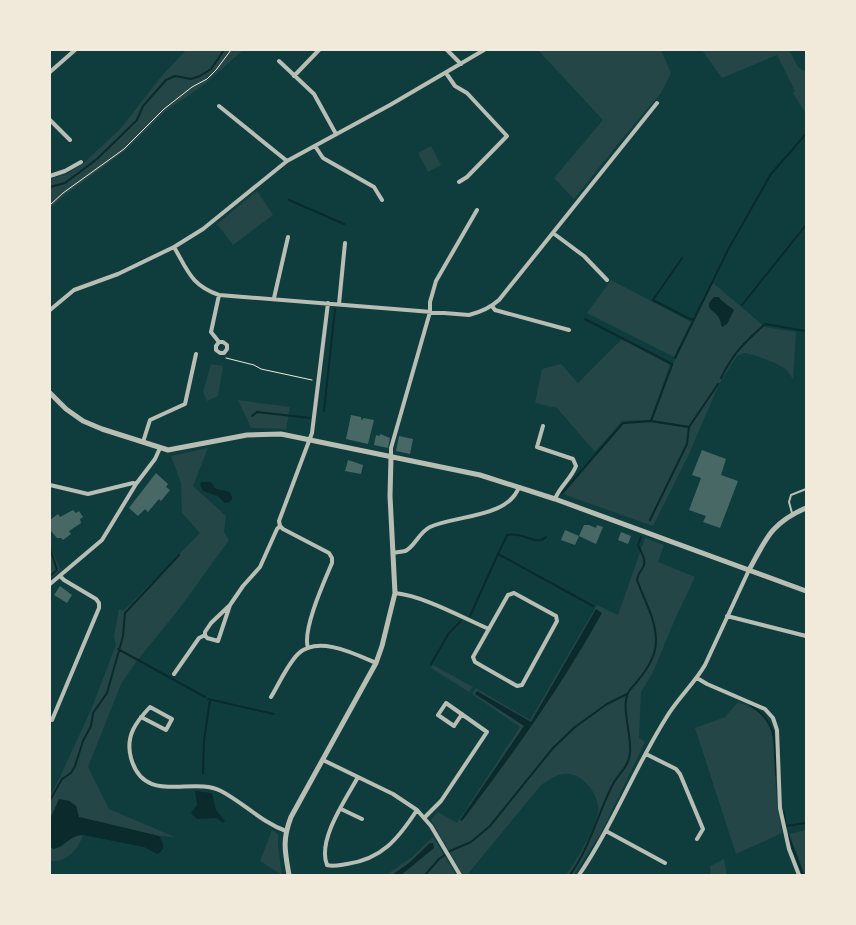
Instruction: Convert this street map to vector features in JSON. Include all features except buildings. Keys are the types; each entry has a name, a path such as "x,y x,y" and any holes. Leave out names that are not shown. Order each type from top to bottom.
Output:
{"street":[{"path":"50,72 75,50"},
{"path":"294,76 319,50"},
{"path":"447,50 461,64"},
{"path":"50,310 74,290 118,274 174,247 208,225 287,161 484,50"},
{"path":"279,61 314,94 336,134"},
{"path":"446,73 455,86 467,93 507,136 459,182"},
{"path":"174,247 196,284 208,292 219,296 328,302 430,312 479,313 499,300 657,103"},
{"path":"218,106 287,161"},
{"path":"50,120 70,140"},
{"path":"315,146 322,158 374,187 382,200"},
{"path":"50,176 65,171 81,162"},
{"path":"289,875 284,846 286,831 291,817 376,663 382,646 395,593 390,496 393,439 430,312 430,302 436,281 477,210"},
{"path":"553,233 584,256 607,280"},
{"path":"274,298 288,237"},
{"path":"339,304 345,243"},
{"path":"219,296 211,332 219,342"},
{"path":"280,526 279,521 311,440 328,302"},
{"path":"492,306 495,310 569,330"},
{"path":"143,442 150,420 185,404 196,354"},
{"path":"50,393 66,409 83,421 160,448 176,449 247,435 281,434 480,475 555,499 806,592"},
{"path":"543,426 537,447 573,459 576,466 573,475 558,492 555,499"},
{"path":"50,584 102,540 136,484 155,459 160,448"},
{"path":"50,485 88,494 133,483 136,484"},
{"path":"393,553 410,548 416,538 428,528 452,519 497,510 517,494 519,487"},
{"path":"579,875 606,831 667,716 705,665 748,570 762,545 775,527 793,514 806,508"},
{"path":"174,674 199,638 205,635 211,623 230,605 260,567 276,529 280,526"},
{"path":"280,526 329,553 332,558 332,563 309,626 306,643 308,648"},
{"path":"52,720 100,608 96,599 60,576"},
{"path":"395,593 404,594 446,610 489,629"},
{"path":"514,593 556,616 557,621 522,685 517,686 475,662 473,657 489,629 508,596 514,593"},
{"path":"205,635 207,638 218,641 230,605"},
{"path":"727,616 806,636"},
{"path":"272,697 294,658 308,648 336,648 376,663"},
{"path":"697,678 760,706 773,718 777,730 780,808 789,849 800,875"},
{"path":"424,818 441,801 487,732 462,714 446,703 438,715 454,726 462,714"},
{"path":"141,717 166,730 172,719 150,707 141,717 131,732 130,748 133,764 143,777 150,782 165,787 219,790 270,825 286,831"},
{"path":"646,754 676,769 680,774 703,829 698,839"},
{"path":"323,760 393,794 416,810 431,826 460,875"},
{"path":"358,777 341,809 325,846 327,865 356,863 382,851 402,834 416,810"},
{"path":"341,809 362,819"},
{"path":"606,831 666,862"}],"lane":[{"path":"793,514 789,502 791,494 806,488"}],"path":[{"path":"50,205 63,193 124,149 164,109 192,87 207,80 231,50"},
{"path":"226,358 262,369 318,381"}],"shaded area":[{"path":"186,50 243,50 205,84 167,110 126,150 50,208 50,179 67,174 84,163 121,128 160,78"},
{"path":"538,50 661,50 671,73 661,93 574,199 554,178 603,120"},
{"path":"702,50 789,50 798,67 806,72 806,114 793,93 795,91 777,55 722,78"},
{"path":"431,146 441,165 428,172 418,153"},
{"path":"257,191 273,215 233,245 217,224"},
{"path":"611,280 691,322 674,357 587,313"},
{"path":"713,283 765,327 796,332 793,379 786,369 773,362 744,353 737,356 719,384 689,454 653,526 563,494 623,424 651,422 687,428 688,426 652,420 673,364"},
{"path":"714,297 719,297 734,310 727,324 722,327 718,316 709,307 710,301"},
{"path":"622,339 670,365 650,420 622,421 595,452 557,408 535,403 542,369 561,364 578,383"},
{"path":"211,364 223,366 218,396 207,401 203,392"},
{"path":"238,400 290,407 286,429 251,428"},
{"path":"208,448 193,486 226,516 224,532 229,540 121,684 88,767 109,809 175,837 159,836 79,817 76,806 69,801 59,800 50,819 50,796 91,710 116,645 114,637 119,609 123,611 200,533 182,513 181,483 171,456"},
{"path":"202,482 211,482 215,488 230,493 232,499 230,502 225,503 218,496 203,491 200,484"},
{"path":"645,538 664,545 658,562 695,577 653,672 641,692 639,738 645,742 602,831 574,875 566,875 588,838 598,813 598,807 591,788 581,778 569,774 557,775 541,785 467,875 463,875 431,820 438,812 457,823 520,727 472,694 476,688 530,720 597,605 618,615"},
{"path":"50,546 61,570 50,579"},
{"path":"596,609 602,613 553,694 500,771 462,821 460,820 524,726 475,694 477,691 531,722"},
{"path":"433,665 473,687 469,692 431,668"},
{"path":"738,702 759,712 772,731 777,804 782,833 736,854 695,728 725,717"},
{"path":"195,791 212,793 216,810 225,821 223,823 216,818 197,819 191,813 197,805"},
{"path":"59,799 69,801 76,806 79,817 159,836 163,848 157,854 144,847 79,835 54,849 50,847 50,819"},
{"path":"272,830 278,834 282,875 260,861"},
{"path":"806,830 806,875 805,875 789,834"},
{"path":"75,835 83,835 75,850 62,860 50,861 50,847 54,849 61,847"},
{"path":"433,837 456,875 386,875 412,857"},
{"path":"430,843 433,843 434,848 401,875 392,875 409,863"},
{"path":"724,859 727,875 711,875 710,866"}],"waterway":[{"path":"50,187 65,183 97,159 137,120 143,106 166,80 175,76 191,79 200,76 211,69 224,50"},
{"path":"675,358 729,248 771,174 806,134"},
{"path":"289,200 344,224"},
{"path":"742,305 806,225"},
{"path":"682,258 653,300 693,319"},
{"path":"324,411 335,309"},
{"path":"585,319 672,364"},
{"path":"721,378 740,348 765,324 806,331"},
{"path":"651,421 672,365"},
{"path":"650,520 687,444 689,427 718,384"},
{"path":"252,416 257,412 310,418"},
{"path":"562,493 623,423 651,421 689,427"},
{"path":"498,554 507,535 519,535 534,540 542,540 546,537"},
{"path":"570,875 588,842 614,782 629,758 630,746 626,699 629,691 649,664 656,647 654,625 637,580 644,566 643,557 638,545 641,537"},
{"path":"50,548 57,570 50,576"},
{"path":"470,616 498,554 593,606"},
{"path":"50,800 62,779 71,773 75,766 83,741 91,726 93,713 107,693 123,636 125,613 179,555"},
{"path":"431,664 449,633 461,621"},
{"path":"118,649 205,697"},
{"path":"425,875 439,859 450,851 471,842 490,826 553,748 575,727 607,704 627,694"},
{"path":"208,699 274,714"},
{"path":"203,774 204,741 210,700"},
{"path":"751,706 760,712 771,727 775,745 776,775"},
{"path":"784,812 786,828"},
{"path":"786,826 806,823"},
{"path":"788,835 803,875"}]}
